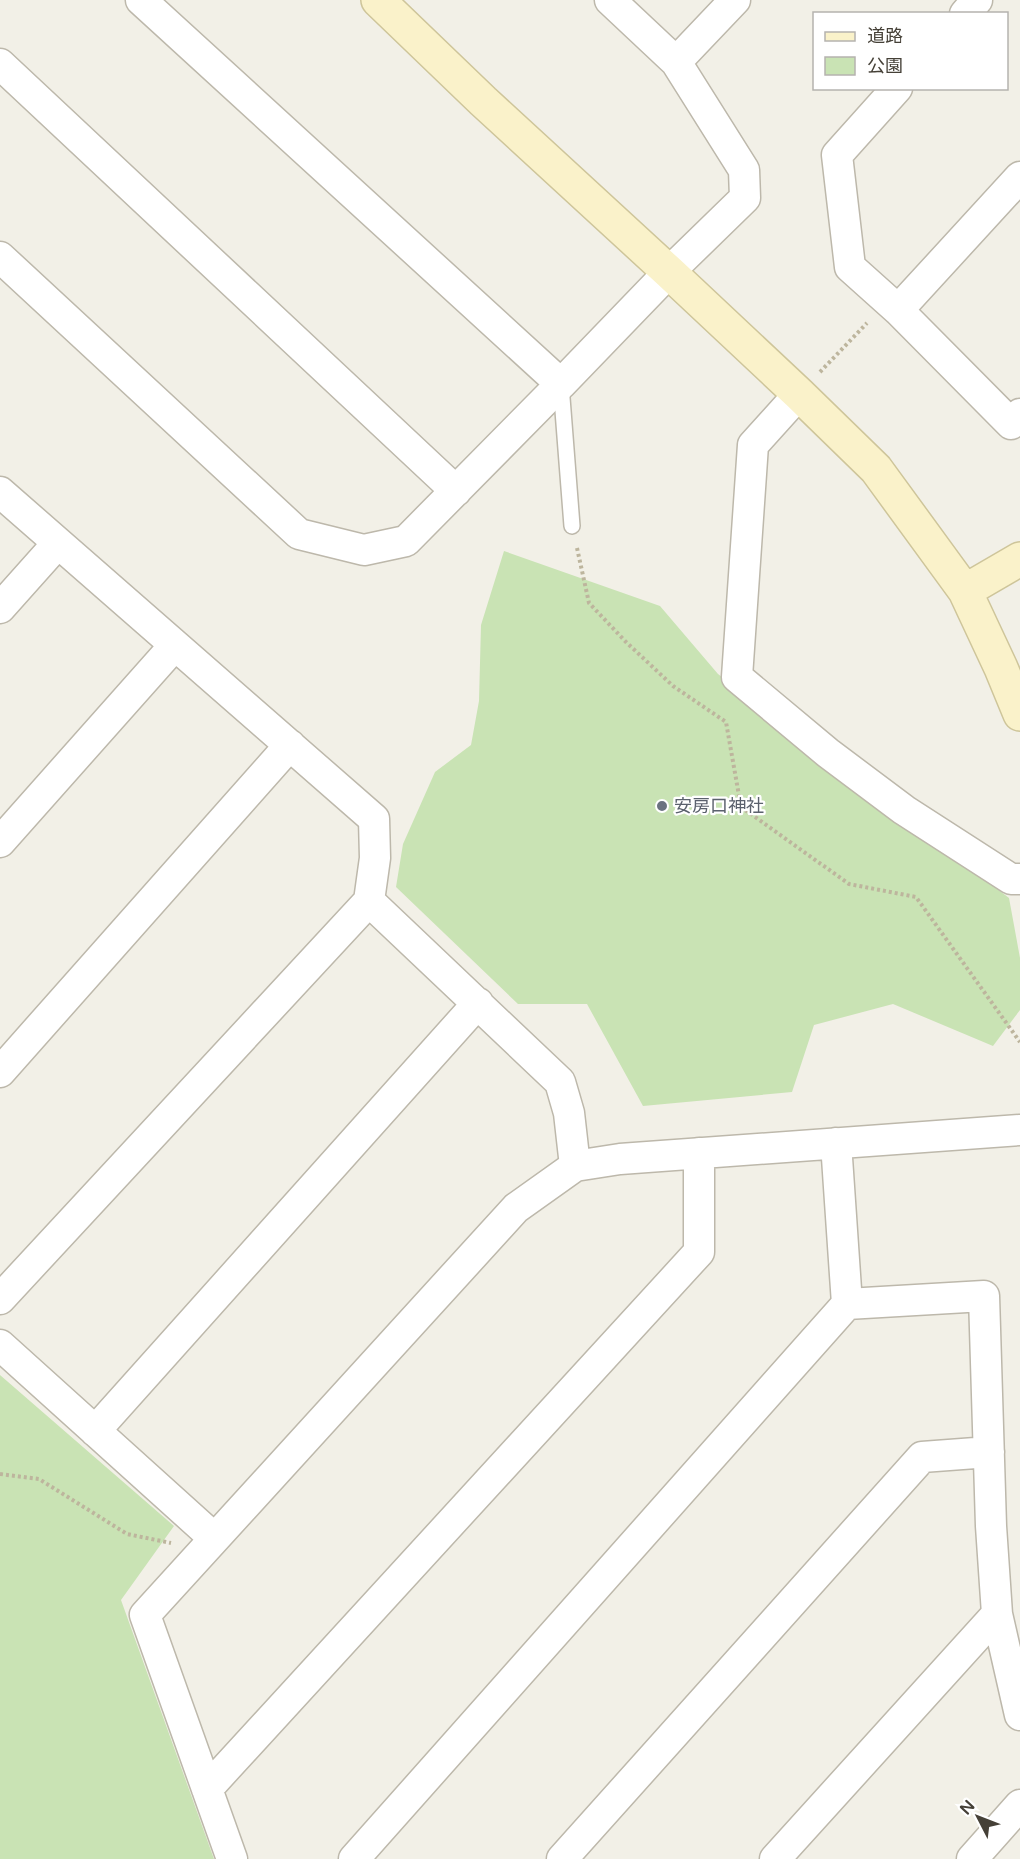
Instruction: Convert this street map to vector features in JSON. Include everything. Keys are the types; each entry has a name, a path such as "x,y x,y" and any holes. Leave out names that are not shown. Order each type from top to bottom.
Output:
{"street":[{"path":"141,0 561,384"},
{"path":"378,0 483,101 799,394 876,470 965,591 1020,714"},
{"path":"0,257 299,534 364,550 406,541 669,272 745,198 744,170 676,62 610,0"},
{"path":"676,62 735,0"},
{"path":"967,12 977,0"},
{"path":"0,64 456,491"},
{"path":"895,90 837,155 850,267 894,305 1011,424 1020,414"},
{"path":"894,305 1020,177"},
{"path":"799,394 753,445 737,677 828,753 904,810 1011,879 1020,879"},
{"path":"0,492 374,819 375,858 369,901 0,1299"},
{"path":"0,608 58,543"},
{"path":"965,591 1020,559"},
{"path":"0,842 175,645"},
{"path":"0,1072 290,745"},
{"path":"369,901 560,1082 569,1113 575,1166"},
{"path":"95,1431 478,1004"},
{"path":"232,1859 145,1615 516,1208 575,1166 620,1159 1020,1130"},
{"path":"836,1143 847,1304"},
{"path":"207,1789 699,1252 699,1153"},
{"path":"354,1859 847,1304 984,1296 991,1526 997,1614 1020,1715"},
{"path":"0,1345 95,1431 209,1544"},
{"path":"562,1859 922,1457 989,1452"},
{"path":"775,1859 997,1614"},
{"path":"972,1859 1020,1805"}],"lane":[{"path":"561,384 572,526"}],"path":[{"path":"799,394 894,305"},
{"path":"572,526 589,603 673,686 726,722 741,807 849,884 916,897 1020,1042"},
{"path":"0,1474 39,1479 127,1534 209,1544"}],"green space":[{"path":"504,551 660,606 718,674 1009,898 1020,958 1020,1010 993,1046 893,1004 814,1025 792,1092 643,1106 587,1004 518,1004 396,887 403,844 435,772 471,745 479,701 481,625"},
{"path":"0,1375 174,1526 121,1600 214,1859 0,1859"}],"place":[{"name":"安房口神社","path":"662,806"}]}
